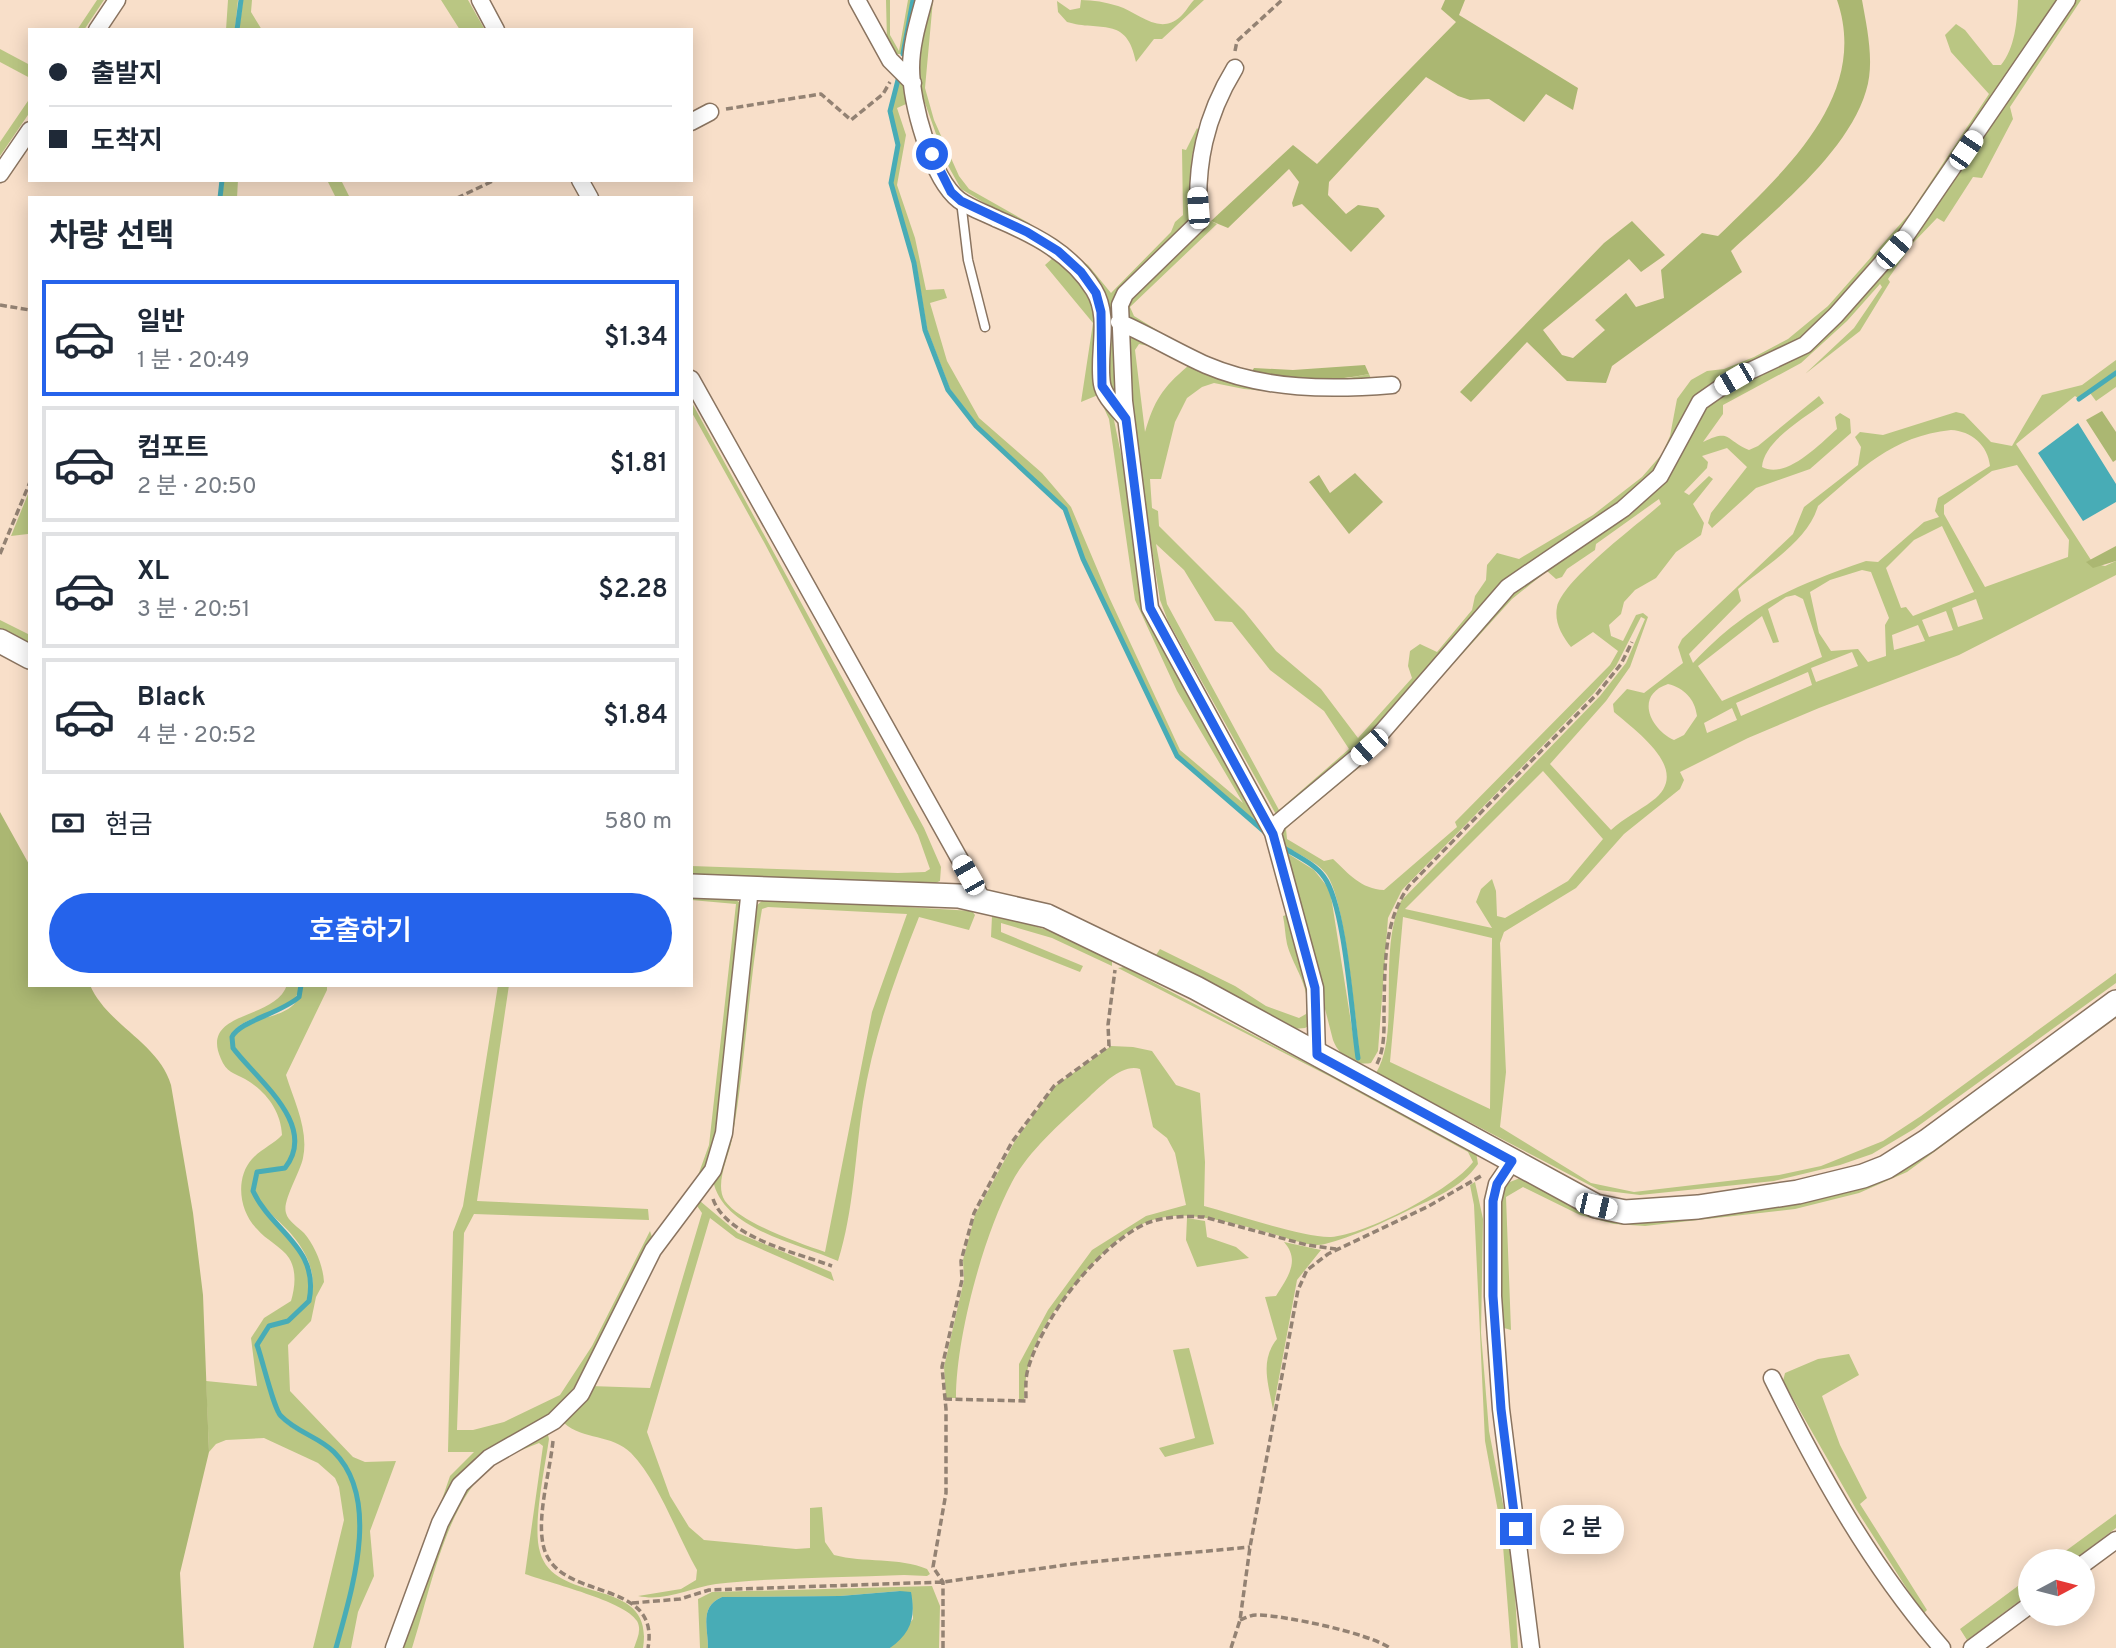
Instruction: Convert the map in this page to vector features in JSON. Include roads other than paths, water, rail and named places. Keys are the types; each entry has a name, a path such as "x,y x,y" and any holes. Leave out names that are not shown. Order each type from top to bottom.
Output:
{"street":[{"path":"98,28 117,0"},
{"path":"480,0 495,28"},
{"path":"857,0 890,60 913,83"},
{"path":"924,0 912,52 913,83 933,159 951,192 961,201 1027,232 1058,251 1081,272 1096,293 1101,312 1102,386 1126,419"},
{"path":"1273,834 1278,823 1369,747 1507,586 1623,509 1652,484 1664,469 1696,408 1706,396 1734,379 1805,345 1836,315 1905,237 2067,0"},
{"path":"1235,68 1219,95 1199,157 1199,222 1125,293 1120,304 1126,419 1150,608 1273,834 1315,988 1317,1055"},
{"path":"693,121 710,112"},
{"path":"0,174 28,133"},
{"path":"1119,322 1206,365 1236,376 1273,384 1346,389 1392,385"},
{"path":"693,383 982,899"},
{"path":"0,641 28,656"},
{"path":"693,886 926,894 982,899 1047,916 1116,947 1367,1080 1596,1206 1625,1212 1749,1201 1839,1184 1886,1167 1907,1155 2116,1002"},
{"path":"394,1648 440,1523 460,1485 489,1458 554,1421 581,1394 653,1250 713,1170 724,1133 750,888"},
{"path":"1512,1161 1497,1184 1493,1201 1493,1296 1501,1409 1531,1648"},
{"path":"1772,1378 1806,1447 1852,1522 1910,1611 1942,1648"},
{"path":"2095,1555 2116,1540"},
{"path":"1972,1648 2018,1614"}],"lane":[{"path":"961,201 968,260 985,327"}],"water":[{"path":"2078,423 2116,484 2116,502 2083,521 2038,453"},
{"path":"911,1592 912,1617 903,1636 890,1648 708,1648 707,1612 715,1601 722,1597 840,1596"}],"waterway":[{"path":"237,28 241,0"},
{"path":"903,54 913,0"},
{"path":"899,76 890,111 898,145 891,183 914,263 925,330 948,390 976,426 1065,509 1083,559 1177,756 1266,833"},
{"path":"220,196 222,182"},
{"path":"2079,399 2116,373"},
{"path":"1284,848 1316,868 1331,891 1347,963 1358,1058"},
{"path":"301,987 299,997 291,1003 243,1026 232,1037 233,1048 269,1088 290,1119 294,1135 293,1152 285,1168 257,1172 253,1191 271,1218 301,1253 311,1282 309,1301 288,1321 269,1326 257,1345 278,1412 293,1426 334,1452 348,1472 357,1495 359,1547 336,1648"}]}
